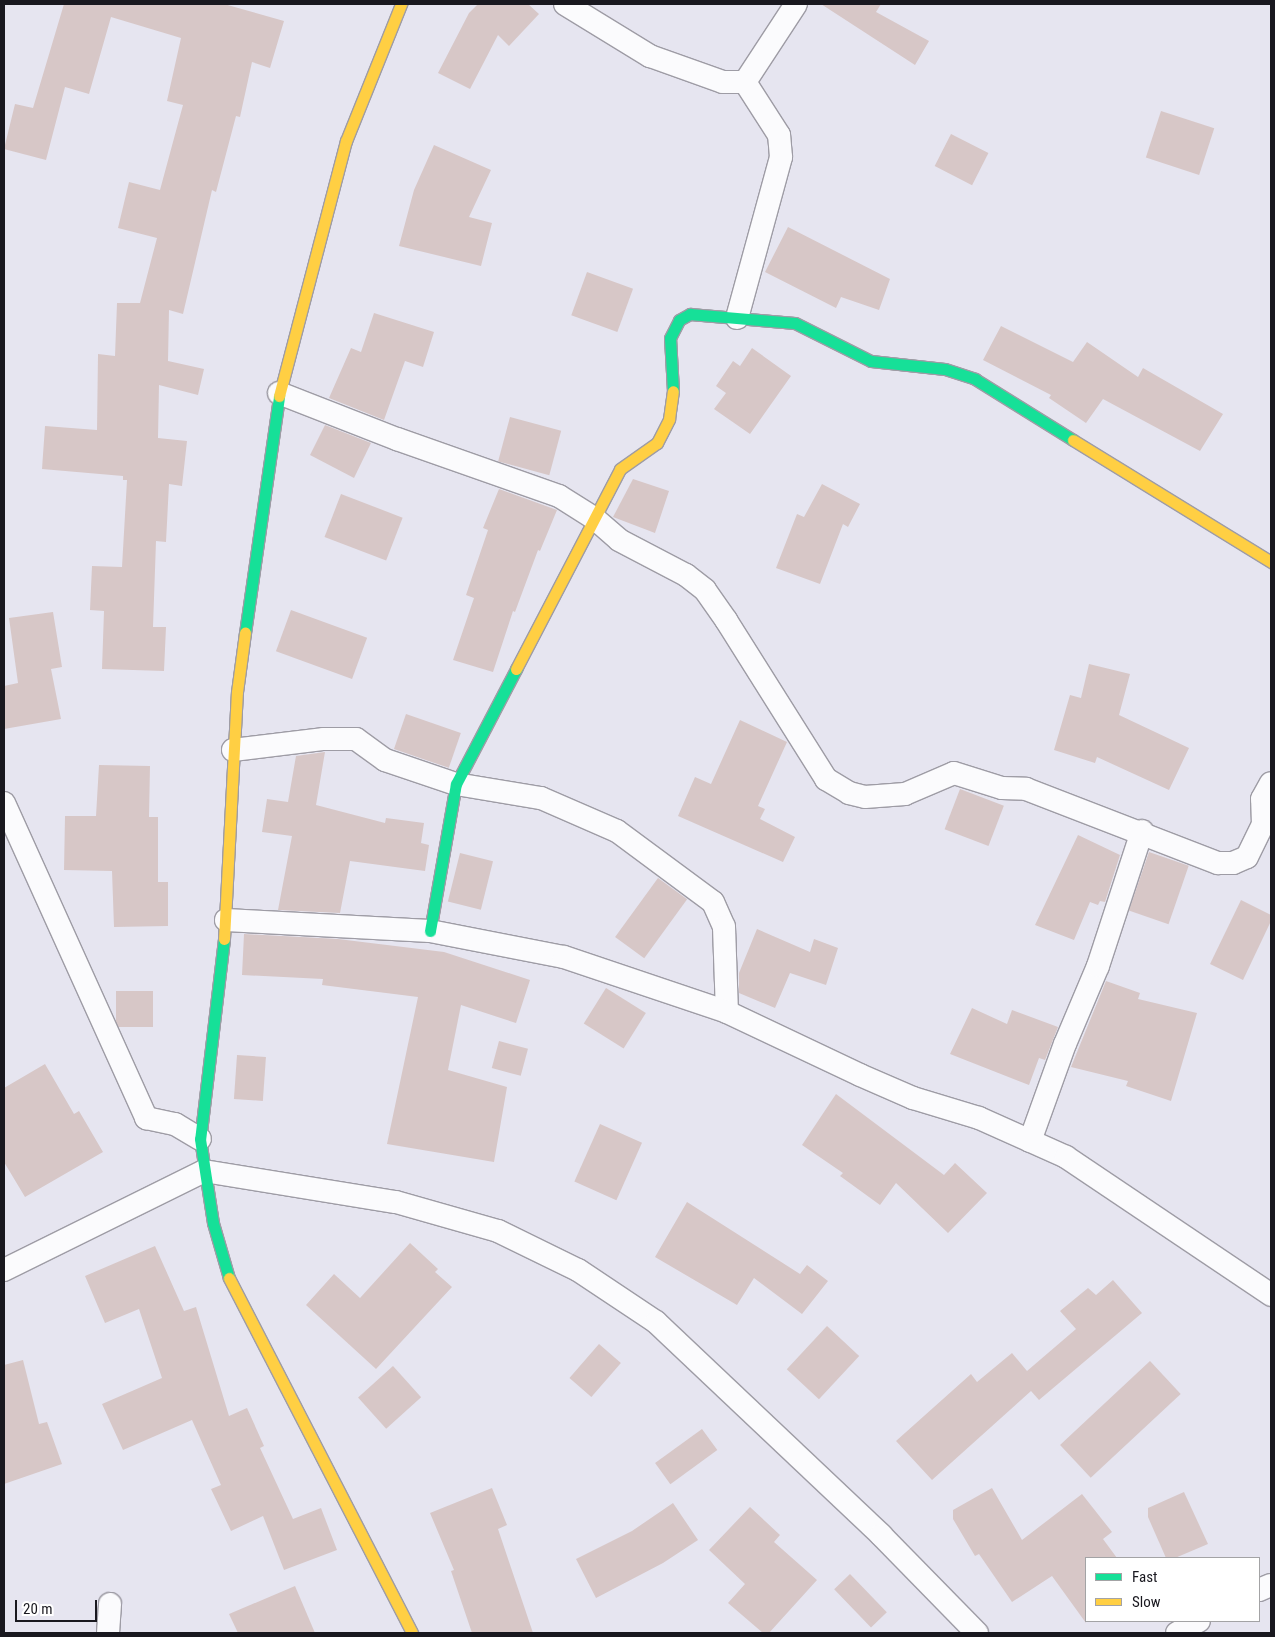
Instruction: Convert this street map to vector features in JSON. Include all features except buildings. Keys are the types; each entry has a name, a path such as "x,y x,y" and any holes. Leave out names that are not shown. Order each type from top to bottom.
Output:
{"street":[{"path":"401,4 346,141 278,393 256,541 233,750 226,920 200,1138 213,1223 229,1277 412,1633"},
{"path":"565,4 650,56 723,82 745,82"},
{"path":"745,82 796,4"},
{"path":"736,318 781,157 779,135 745,82"},
{"path":"430,931 456,784 620,469 657,443 669,419 673,388 670,338 680,320 690,314 795,324 871,361 945,369 975,379 1271,562"},
{"path":"278,393 397,439 559,496 594,518 619,540 686,575 705,590 826,778 849,793 865,797 906,794 954,773 1002,788 1026,789 1142,831 1218,863 1234,863 1247,857 1263,824 1262,798 1271,783"},
{"path":"233,750 324,738 356,739 385,760 456,784 541,798 617,831 692,884 713,902 724,927 726,1012"},
{"path":"4,803 146,1118 175,1124 200,1138"},
{"path":"1030,1141 1064,1044 1098,966 1142,831"},
{"path":"226,920 430,931 564,957 726,1012 913,1098 979,1118 1066,1157 1271,1295"},
{"path":"4,1270 204,1171 396,1202 498,1231 578,1270 656,1322 881,1535 977,1633"},
{"path":"108,1633 110,1604"},
{"path":"1178,1633 1197,1622"}],"traffic: fast":[{"path":"673,391 670,338 679,320 690,314 795,323 871,361 945,369 975,379 1073,440"},
{"path":"245,633 279,396"},
{"path":"430,931 456,784 516,669"},
{"path":"224,939 200,1139 213,1223 229,1278"}],"traffic: slow":[{"path":"279,396 346,141 401,4"},
{"path":"516,669 620,469 657,443 669,419 673,391"},
{"path":"1073,440 1271,562"},
{"path":"224,939 237,692 245,633"},
{"path":"229,1278 412,1633"}]}
